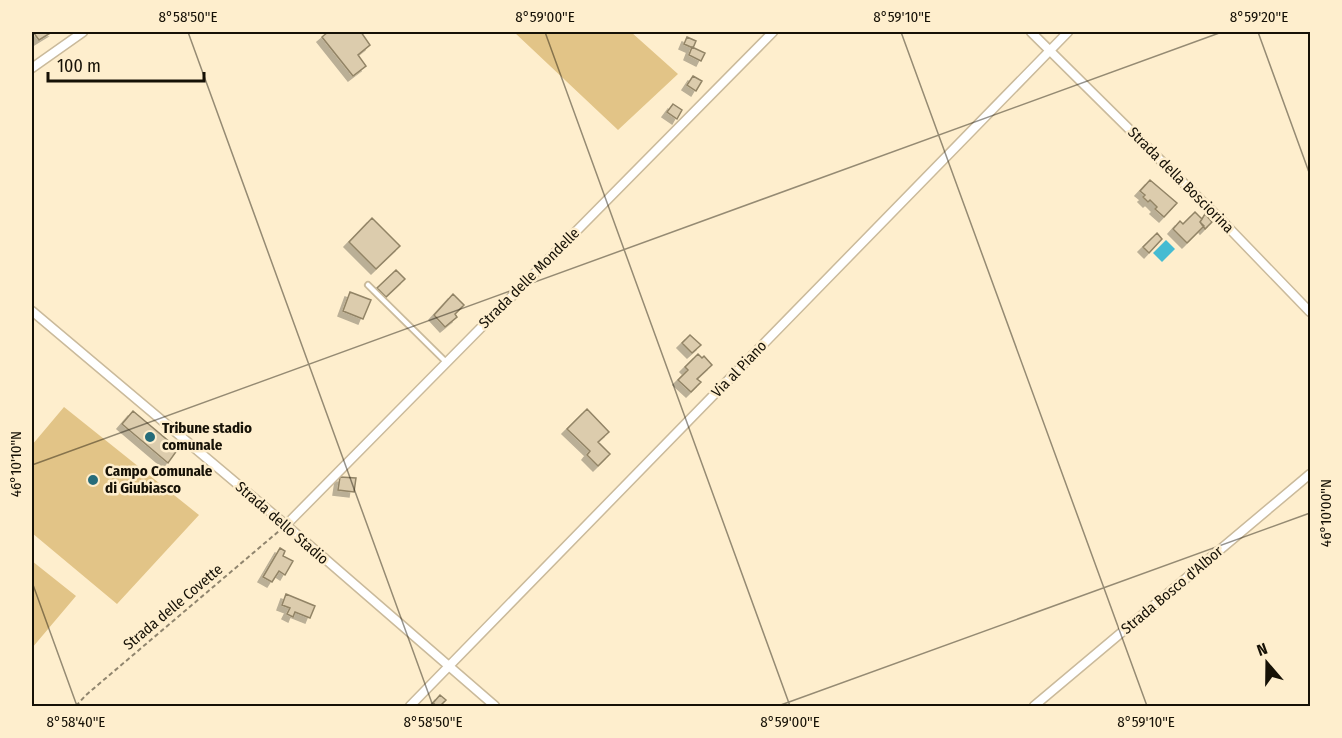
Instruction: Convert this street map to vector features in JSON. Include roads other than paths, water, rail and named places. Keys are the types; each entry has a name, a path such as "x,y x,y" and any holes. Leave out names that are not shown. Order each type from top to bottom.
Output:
{"street":[{"path":"32,68 83,32"},
{"name":"Strada delle Mondelle","path":"286,525 773,32"},
{"name":"Strada della Bosciorina","path":"1031,32 1311,312"},
{"name":"Via al Piano","path":"410,706 1068,32"},
{"name":"Strada dello Stadio","path":"32,311 286,525 495,706"},
{"name":"Strada Bosco d'Albor","path":"1034,706 1311,474"}],"lane":[{"path":"368,285 446,362"}],"water":[{"path":"1166,240 1175,249 1162,262 1153,253"}],"place":[{"name":"Tribune stadio comunale","path":"150,437"},
{"name":"Campo Comunale di Giubiasco","path":"93,480"}]}
